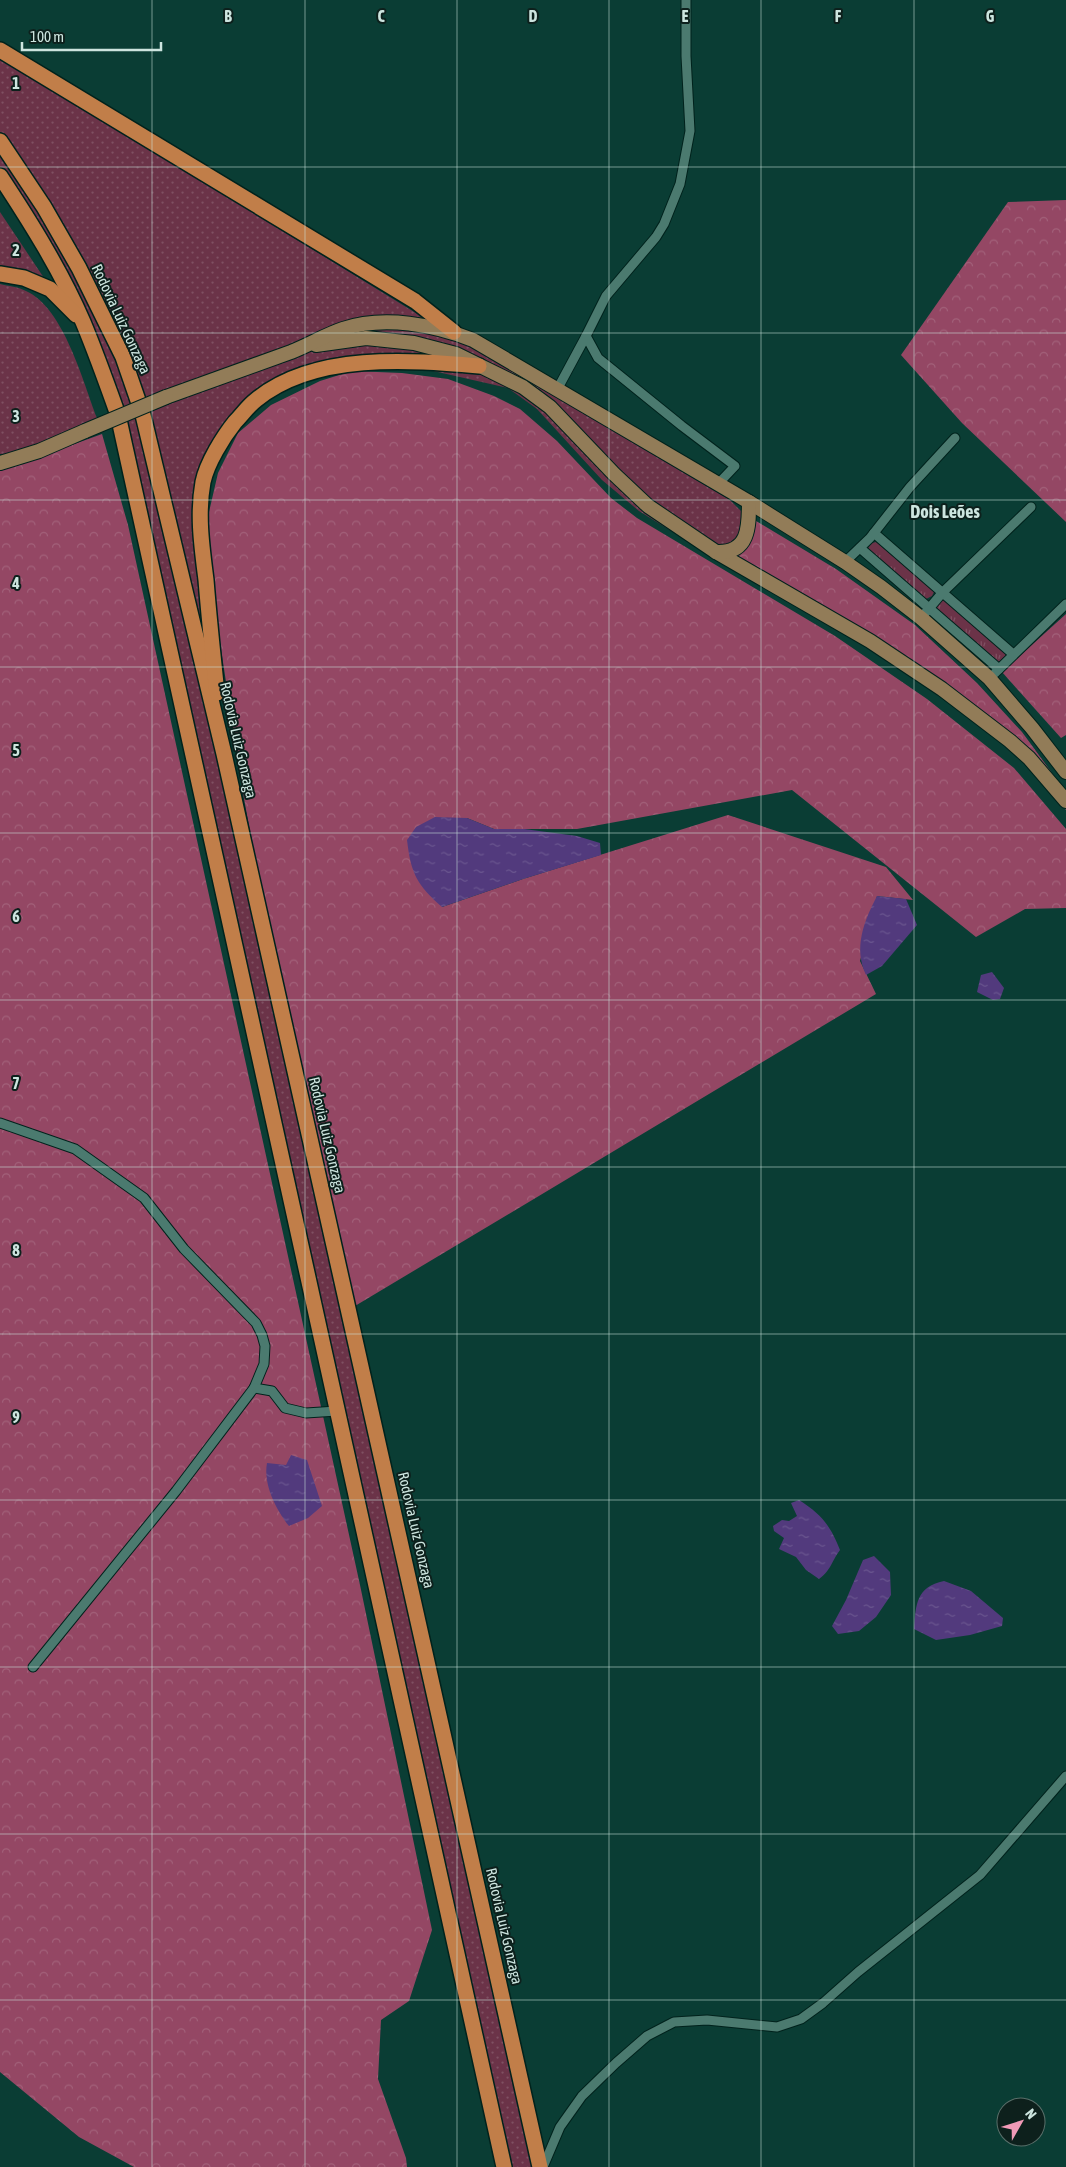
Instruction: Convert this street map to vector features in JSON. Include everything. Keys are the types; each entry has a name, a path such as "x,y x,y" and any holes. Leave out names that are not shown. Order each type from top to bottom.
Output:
{"highway":[{"path":"0,50 415,301 454,332"},
{"name":"Rodovia Luiz Gonzaga","path":"0,141 44,207 79,268 123,357 143,415 224,754 541,2167"},
{"path":"0,176 36,232 84,322 118,415 504,2167"},
{"path":"0,274 24,278 50,289 84,322"},
{"path":"224,754 200,523 204,481 225,435 248,408 269,391 299,377 326,369 350,364 383,362 428,362 479,366"}],"main road":[{"path":"0,463 39,451 166,397 306,346 344,328 366,324 390,323 454,332 493,350 558,388 749,502 925,612 994,674 1066,772"},
{"path":"306,346 366,338 391,340 436,348 523,387 550,407 629,489 655,510 716,552 870,642 942,689 1022,752 1066,801"},
{"path":"716,552 733,549 744,540 749,526 749,502"}],"street":[{"path":"558,388 606,296 656,237 664,224 680,184 690,131 686,56 686,0"},
{"path":"586,336 598,358 734,466 718,484"},
{"path":"845,562 874,533 910,487 955,438"},
{"path":"860,548 925,612 943,592 1032,507"},
{"path":"874,533 1013,654"},
{"path":"994,674 1066,604"},
{"path":"0,1123 74,1148 144,1198 184,1249 256,1323 262,1334 264,1355 262,1370 254,1388 176,1491 33,1667"},
{"path":"254,1388 272,1391 285,1408 306,1413 337,1411"},
{"path":"541,2167 560,2127 582,2096 647,2036 674,2022 682,2021 707,2020 777,2027 801,2020 980,1875 1066,1776"}],"green space":[{"path":"0,57 471,347 730,500 746,516 741,542 713,557 639,511 602,480 537,409 508,388 407,365 349,365 284,381 213,449 200,523 204,642 536,2167 504,2167 119,421 143,415 255,368 118,415 83,322 0,176"},
{"path":"1066,200 1066,522 962,423 901,355 1008,202"},
{"path":"0,212 46,281 0,269"},
{"path":"0,284 26,291 39,300 51,313 70,347 97,418 17,453 0,454"},
{"path":"352,371 402,373 448,379 494,396 520,409 557,441 611,498 637,518 835,636 927,699 1014,768 1066,829 1066,908 1025,909 976,937 792,790 577,829 494,829 467,818 442,907 523,879 728,815 886,867 913,900 877,896 860,961 876,994 355,1306 261,892 243,793 219,636 206,525 218,473 238,433 271,405 320,381"},
{"path":"102,434 128,525 360,1585 432,1930 409,2001 381,2020 378,2079 406,2158 407,2167 134,2167 79,2137 0,2072 0,471"},
{"path":"751,518 836,569 915,625 977,683 1022,732 1066,792 1066,810 1016,752 926,681 735,569 733,552"},
{"path":"876,542 932,589 934,592 932,596 926,599 871,553 868,548 872,543"},
{"path":"944,599 1006,654 1005,658 997,664 936,609 937,604"},
{"path":"1066,614 1066,735 1061,738 1002,672"}],"water":[{"path":"435,817 467,818 494,829 524,829 577,836 600,843 601,855 442,907 427,892 417,878 413,870 407,840 416,827"},
{"path":"877,896 906,899 917,925 882,966 866,975 860,955 860,945 864,925"},
{"path":"992,972 1004,988 1000,999 993,1000 977,992 981,975"},
{"path":"291,1455 307,1460 322,1506 308,1518 289,1526 272,1496 266,1471 267,1463 286,1465"},
{"path":"799,1500 824,1521 833,1534 840,1550 829,1569 819,1579 806,1570 796,1557 779,1549 784,1538 774,1531 773,1526 782,1520 789,1521 797,1516 791,1503"},
{"path":"874,1556 890,1572 891,1595 876,1617 859,1631 838,1634 832,1626 846,1600 863,1560"},
{"path":"944,1581 971,1591 1003,1618 1002,1626 970,1635 936,1640 914,1629 919,1598 928,1588"}],"district":[{"name":"Dois Leões","path":"945,512"}]}
